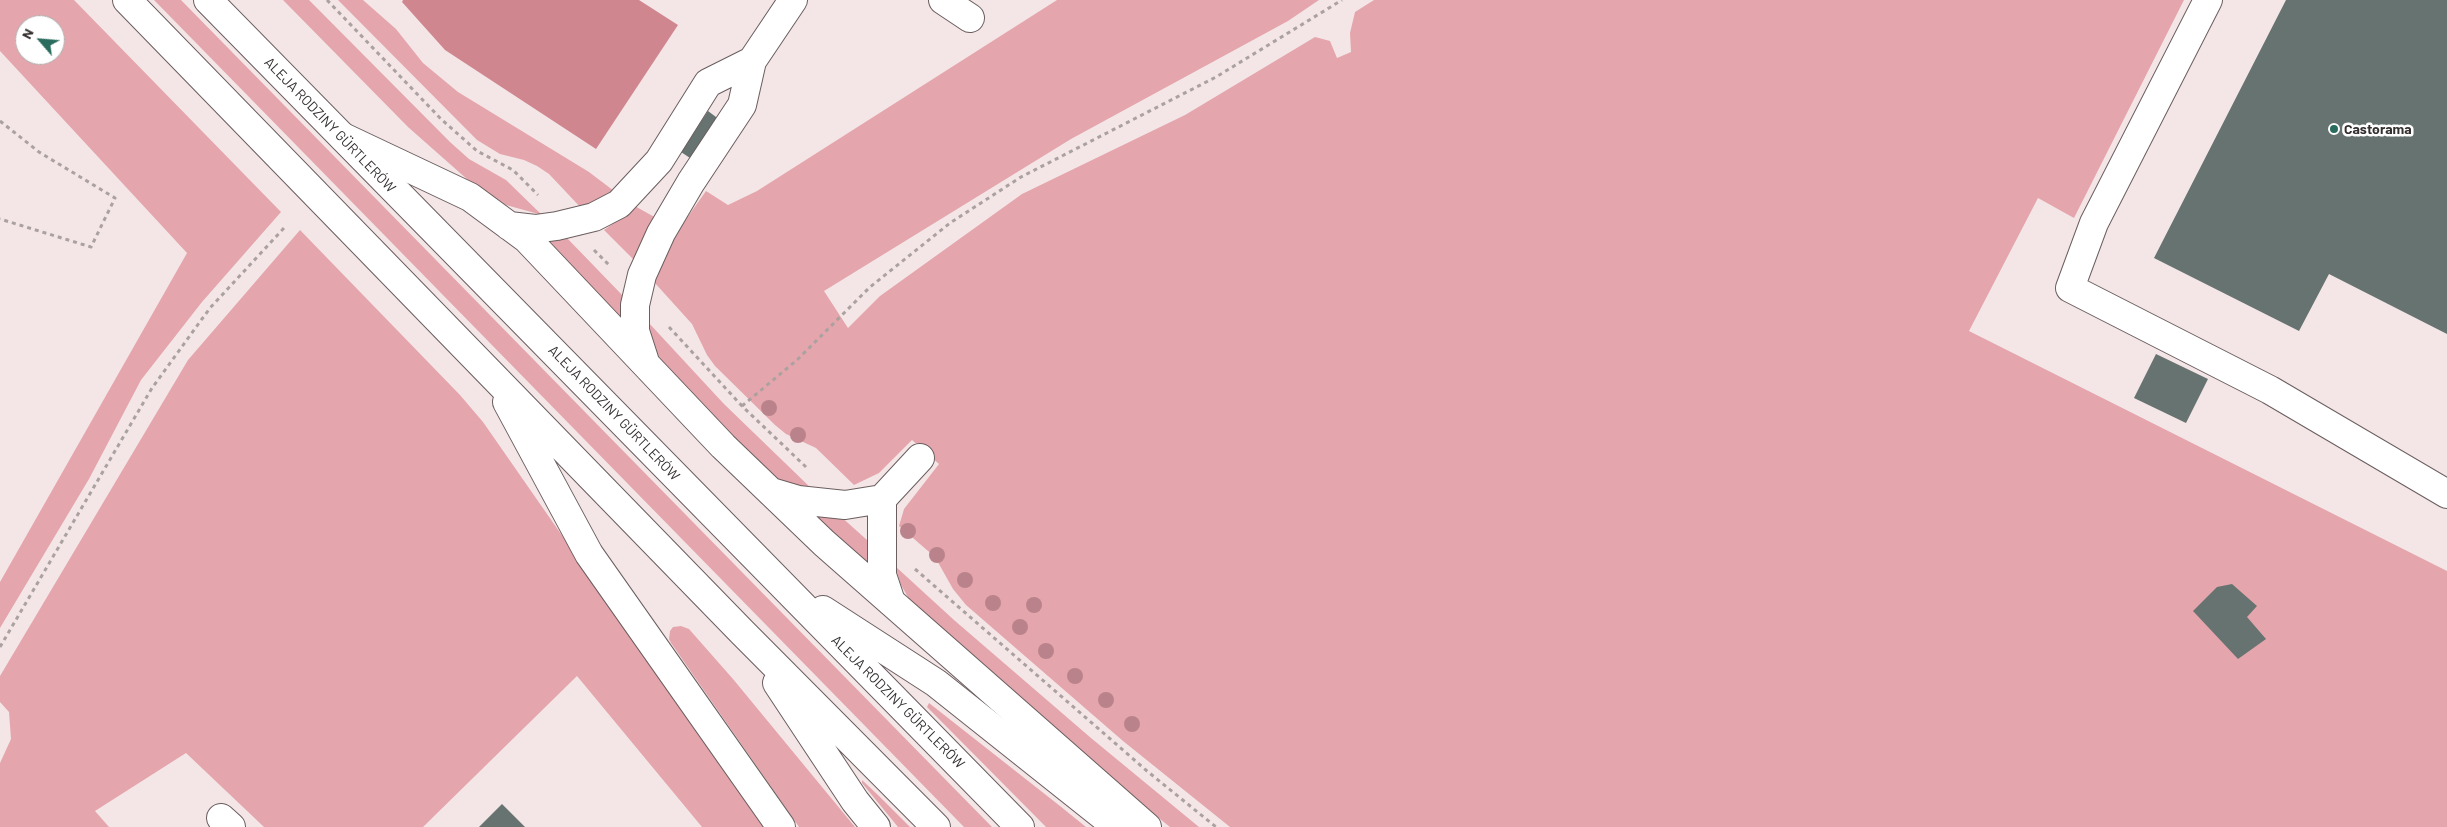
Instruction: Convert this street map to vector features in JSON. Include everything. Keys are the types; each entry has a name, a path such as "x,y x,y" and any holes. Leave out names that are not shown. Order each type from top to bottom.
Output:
{"main road":[{"path":"127,0 742,632 936,827"},
{"name":"ALEJA RODZINY GÜRTLERÓW","path":"208,0 1020,827"},
{"path":"646,366 635,331 635,305 642,275 661,233 691,182 742,105 752,61 792,0"},
{"path":"943,0 970,18"},
{"path":"2208,0 2094,223 2070,288 2270,390 2447,494"},
{"path":"509,226 535,229 567,224 594,217 619,204 659,161 708,83 752,61"},
{"path":"340,136 470,197 527,239 646,366 771,492 891,602 1147,827"},
{"path":"492,374 589,554 781,827"},
{"path":"771,492 798,500 845,505 882,499 920,458"},
{"path":"882,499 882,575 891,602"},
{"path":"780,583 936,684 1117,827"},
{"path":"742,632 855,801 876,827"}],"path":[{"path":"326,0 441,119 477,151 512,170 638,293 742,406 810,471"},
{"path":"742,406 797,360 870,287 950,223 1021,177 1216,77 1342,0"},
{"path":"0,121 39,152 115,198 90,247 0,219"},
{"path":"0,648 152,388 210,308 284,228"},
{"path":"881,537 975,623 1140,765 1216,827"}],"shaded area":[{"path":"0,0 74,0 281,212 202,302 141,380 89,479 0,628 0,582 187,253 0,51"},
{"path":"154,0 181,0 992,827 964,827"},
{"path":"283,0 309,0 450,142 469,159 506,180 542,215 506,205 468,180 408,127"},
{"path":"338,0 363,0 396,29 423,63 458,92 589,172 614,191 583,210 549,174 537,166 524,160 500,154 477,140"},
{"path":"403,0 639,0 678,25 596,149 445,50 402,2"},
{"path":"1057,0 1319,0 1288,21 1071,139 824,291 848,328 880,296 1022,194 1185,115 1315,37 1330,41 1337,58 1351,52 1350,33 1355,12 1374,0 2184,0 2074,218 2038,198 1969,331 2447,571 2447,827 1230,827 1123,741 966,605 953,589 935,557 899,526 904,509 939,464 912,440 879,473 854,485 816,448 786,434 775,425 715,366 707,355 692,324 654,282 677,232 706,191 728,205 757,191"},
{"path":"633,205 658,219 634,260 604,230 621,218"},
{"path":"300,230 460,395 483,422 765,827 702,827 577,676 423,827 264,827 186,753 95,811 109,827 0,827 0,763 11,739 9,712 0,702 0,676 188,360"},
{"path":"566,237 625,298 621,319 546,242 549,238"},
{"path":"648,322 724,404 813,490 780,480 762,468 663,366 654,346"},
{"path":"822,514 838,514 867,540 871,546 869,564 816,522 818,516"},
{"path":"895,566 954,620 1091,738 1199,827 1170,827 1105,775 912,604 901,585"},
{"path":"681,626 689,629 733,679 855,827 799,827 671,643 669,639 670,631 673,627"},
{"path":"929,703 1086,827 1046,827 927,707"},
{"path":"862,780 910,827 898,827 862,783"}],"building":[{"name":"Castorama","path":"2286,0 2447,0 2447,334 2329,274 2299,331 2154,258"},
{"path":"708,111 720,120 693,160 681,152"},
{"path":"2156,354 2208,379 2186,423 2134,398"},
{"path":"2232,584 2257,606 2247,617 2266,639 2238,659 2193,611 2217,587"},
{"path":"502,804 525,827 479,827"}],"place":[{"name":"Castorama","path":"2334,129"}]}
